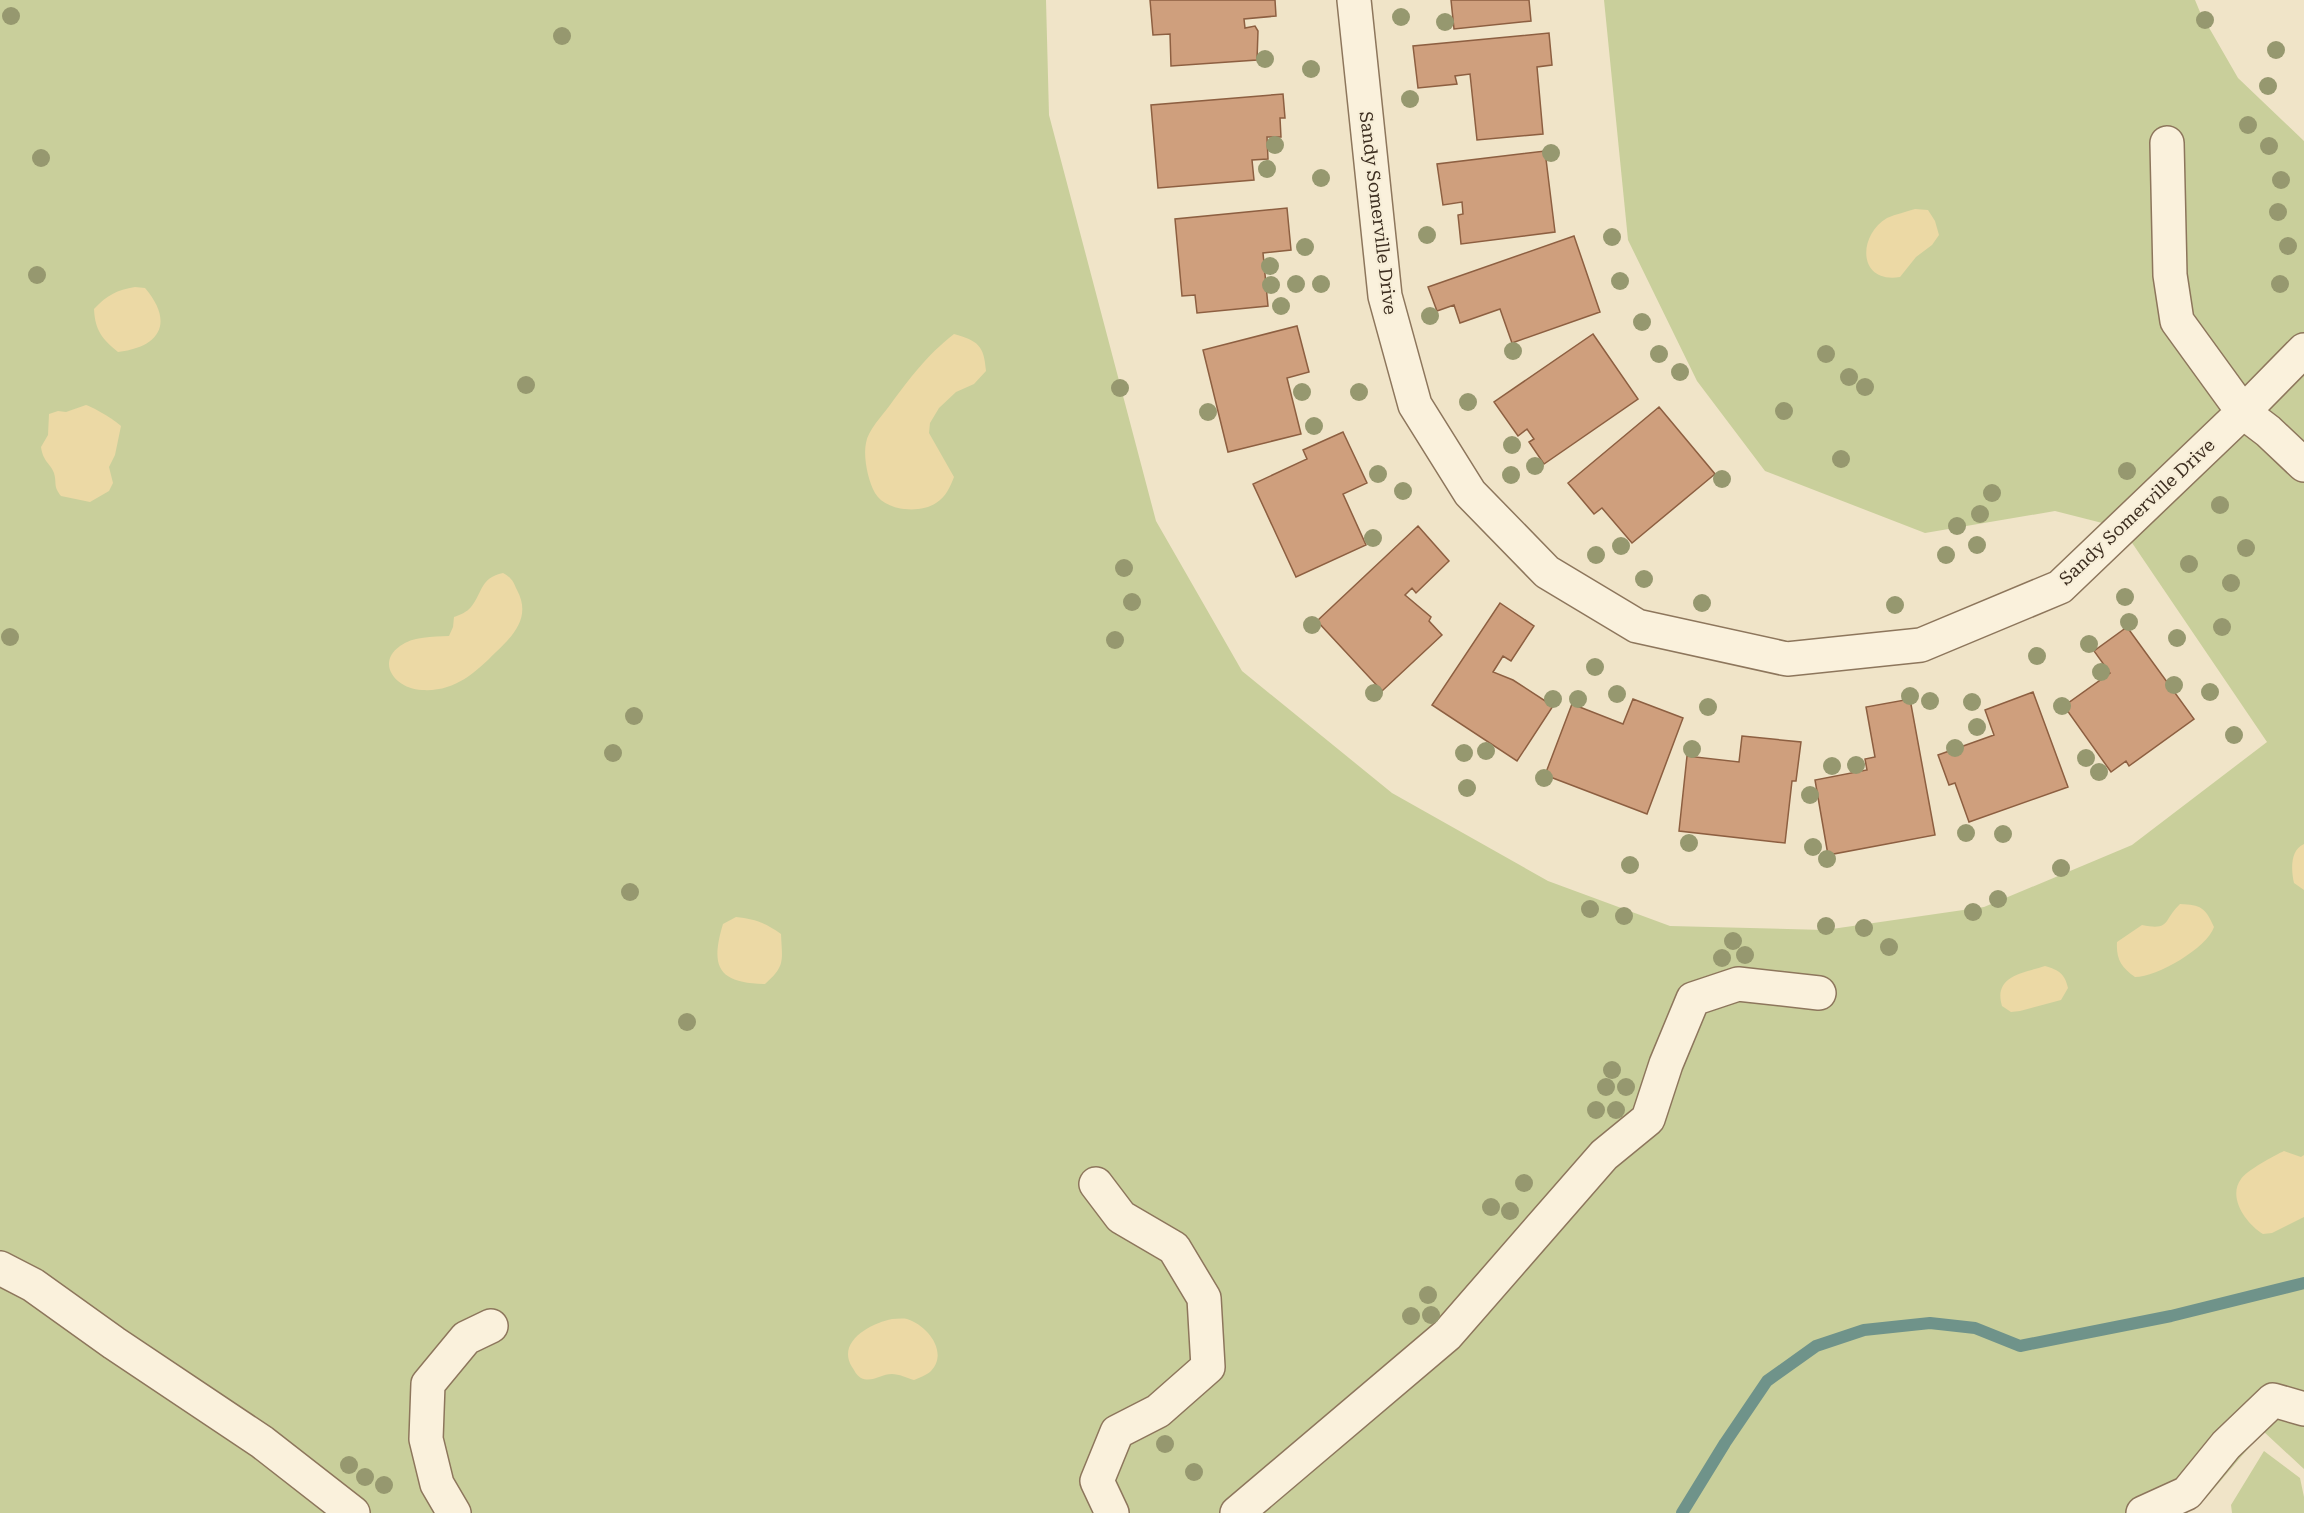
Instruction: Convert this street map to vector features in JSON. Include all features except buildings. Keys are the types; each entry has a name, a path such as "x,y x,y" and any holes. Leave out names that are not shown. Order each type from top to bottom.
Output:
{"street":[{"name":"Sandy Somerville Drive","path":"1354,0 1385,296 1414,405 1470,493 1547,572 1637,626 1787,659 1921,645 2060,587 2243,412 2304,350"},
{"path":"2167,143 2170,274 2177,321 2243,412 2268,431 2304,465"},
{"path":"1237,1513 1447,1335 1604,1155 1648,1119 1666,1064 1693,999 1738,984 1819,993"},
{"path":"1096,1184 1121,1217 1174,1248 1204,1298 1208,1367 1158,1411 1117,1432 1097,1481 1112,1513"},
{"path":"0,1268 33,1285 114,1343 262,1442 353,1513"},
{"path":"454,1513 437,1484 426,1439 428,1384 466,1338 491,1326"},
{"path":"2143,1513 2187,1493 2226,1445 2273,1400 2304,1410"}],"green space":[{"path":"0,0 1046,0 1049,115 1156,521 1242,671 1392,793 1548,881 1670,926 1825,930 1984,907 2132,845 2267,742 2122,528 2055,511 1925,533 1765,471 1697,381 1628,240 1604,0 2195,0 2238,78 2304,141 2304,1469 2263,1431 2206,1498 2187,1513 0,1513"},
{"path":"2264,1451 2300,1478 2304,1497 2304,1513 2232,1513 2231,1505"}],"sand":[{"path":"1915,209 1928,210 1935,221 1939,235 1932,245 1916,257 1900,277 1886,277 1876,273 1867,257 1870,236 1887,218"},
{"path":"135,287 145,288 154,300 161,322 153,339 144,345 118,352 100,334 94,309 113,294"},
{"path":"954,334 978,345 984,355 986,371 974,384 956,392 939,408 930,423 929,433 954,477 945,495 929,506 921,509 894,507 880,499 872,488 866,462 867,438 919,368"},
{"path":"86,405 121,426 115,455 109,467 113,483 109,491 90,502 61,496 56,487 53,470 43,456 41,447 48,435 49,414 58,411 66,412"},
{"path":"503,573 513,582 521,599 522,616 515,631 503,645 471,674 454,685 422,690 413,689 397,680 389,668 389,660 393,653 411,640 449,636 454,617 469,609 490,578"},
{"path":"2304,844 2304,890 2294,883 2292,867 2296,851"},
{"path":"2180,904 2202,908 2214,927 2202,944 2180,960 2156,972 2135,977 2120,962 2117,942 2142,925 2158,926 2166,923"},
{"path":"736,917 760,922 781,934 780,967 765,984 749,983 728,976 718,962 717,951 723,924"},
{"path":"2045,966 2058,971 2065,979 2068,988 2061,1000 2011,1012 2002,1006 2000,996 2006,982 2019,974"},
{"path":"2284,1151 2301,1157 2304,1155 2304,1217 2272,1233 2263,1234 2251,1224 2241,1210 2236,1194 2237,1186 2249,1172"},
{"path":"892,1319 907,1319 915,1322 928,1333 937,1348 936,1364 931,1371 914,1380 892,1374 873,1379 861,1378 848,1358 852,1341 866,1329"}],"waterway":[{"path":"1682,1513 1767,1381 1816,1346 1864,1330 1930,1323 1975,1328 2020,1346 2171,1316 2304,1283"}]}
